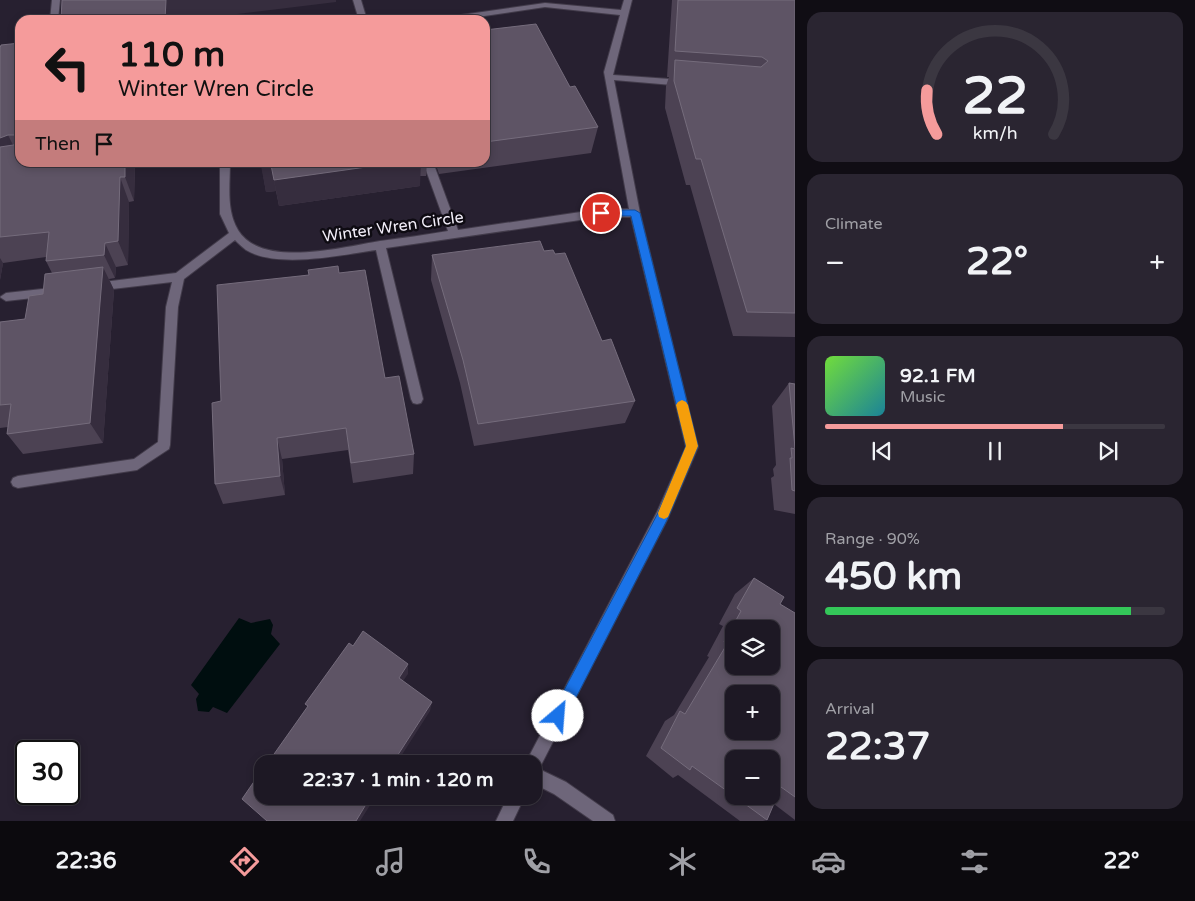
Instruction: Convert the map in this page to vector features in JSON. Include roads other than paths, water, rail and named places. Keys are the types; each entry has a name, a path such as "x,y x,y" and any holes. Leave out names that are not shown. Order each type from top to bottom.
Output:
{"street":[{"path":"54,15 56,0"},
{"path":"356,0 361,15"},
{"path":"538,755 662,516 692,446 635,213 608,72 628,0"},
{"path":"475,15 545,5 624,13"},
{"path":"609,77 694,84"},
{"name":"Winter Wren Circle","path":"225,167 225,214 235,234 251,248 275,255 308,256 601,213 635,213"},
{"path":"430,167 454,234"},
{"path":"6,297 179,277 235,234"},
{"path":"380,245 417,399"},
{"path":"18,482 137,464 164,445 172,307 179,277"},
{"path":"542,779 560,788 607,821"},
{"path":"504,821 512,805"}]}
